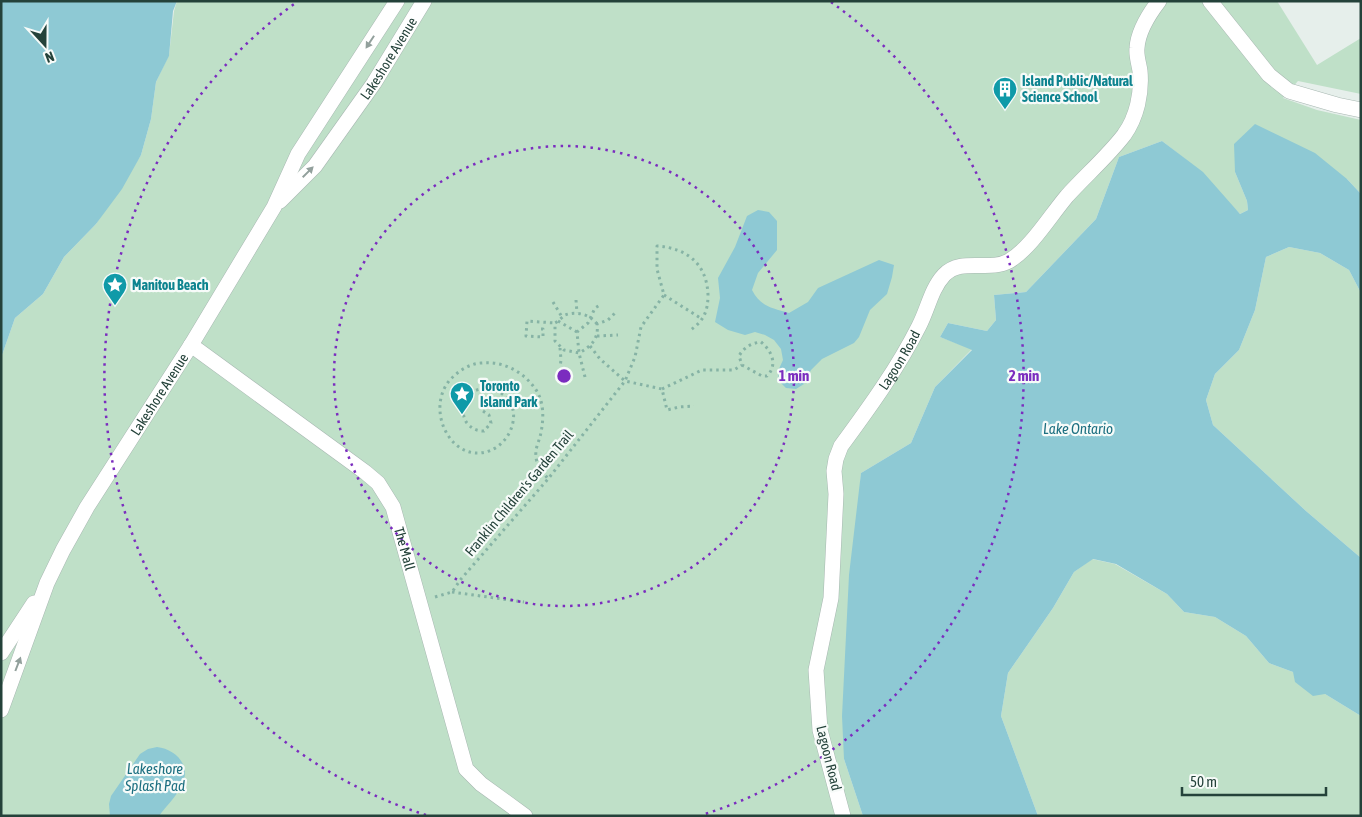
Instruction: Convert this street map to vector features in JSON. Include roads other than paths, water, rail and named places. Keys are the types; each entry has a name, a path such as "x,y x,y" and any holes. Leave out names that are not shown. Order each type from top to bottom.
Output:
{"lane":[{"name":"Lakeshore Avenue","path":"1,710 47,583 87,507 191,345 274,207 298,154 397,1"},
{"name":"Lakeshore Avenue","path":"274,207 315,166 374,83 424,1"},
{"name":"Lagoon Road","path":"843,816 820,730 816,670 830,598 836,494 834,471 838,453 897,365 919,326 933,292 945,274 971,264 992,266 1009,261 1026,246 1066,197 1124,135 1133,119 1140,96 1141,82 1137,48 1143,26 1159,1"},
{"path":"1210,1 1270,76 1289,91 1337,106 1361,110"},
{"name":"The Mall","path":"191,345 378,483 392,507 466,769 481,784 525,816"},
{"name":"Lakeshore Avenue","path":"1,653 47,583"}],"water":[{"path":"1,1 177,1 173,11 169,56 156,82 151,119 141,155 122,189 96,224 64,257 43,294 15,318 1,358"},
{"name":"Lake Ontario","path":"1255,124 1315,153 1347,179 1361,194 1361,293 1349,270 1320,253 1289,247 1266,257 1255,310 1239,350 1215,374 1206,400 1213,425 1306,511 1361,558 1361,716 1325,694 1313,696 1295,682 1293,672 1269,663 1246,636 1215,617 1184,612 1167,594 1116,564 1093,559 1074,572 1053,608 1008,673 1001,716 1038,816 863,816 844,759 842,716 849,575 861,473 911,443 935,387 972,350 940,337 948,323 987,331 996,320 994,295 1026,292 1096,219 1119,157 1162,141 1203,172 1240,214 1248,210 1247,201 1235,172 1234,144"},
{"path":"758,210 769,212 777,221 777,250 758,273 752,290 759,300 772,308 789,313 808,302 818,288 879,260 894,265 887,294 870,310 859,337 854,343 822,359 811,370 804,384 796,389 786,388 779,381 778,371 783,360 781,349 774,340 755,332 745,335 728,330 715,322 720,298 718,278 735,247 747,216"},
{"name":"Lakeshore Splash Pad","path":"157,747 170,751 180,759 183,765 185,778 177,793 159,816 110,816 109,804 111,796 140,754 148,749"}],"place":[{"name":"Island Public/Natural Science School","path":"1005,110"},
{"name":"Manitou Beach","path":"115,306"},
{"name":"Toronto Island Park","path":"462,415"}]}
